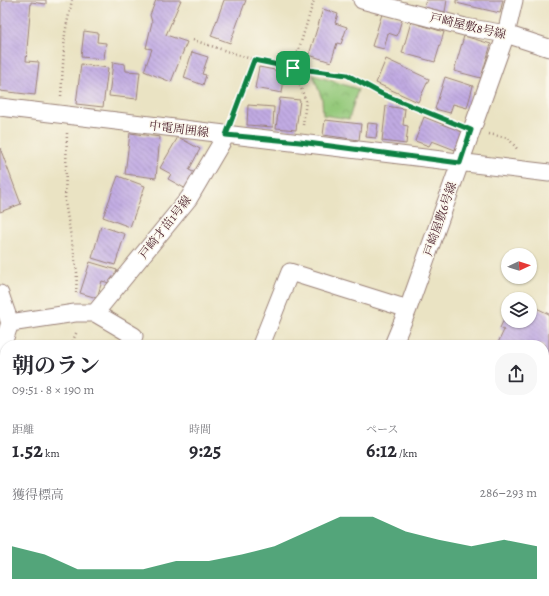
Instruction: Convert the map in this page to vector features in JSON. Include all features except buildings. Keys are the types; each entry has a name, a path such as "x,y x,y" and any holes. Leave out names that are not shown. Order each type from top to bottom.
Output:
{"street":[{"name":"戸崎屋敷8号線","path":"362,0 465,27 506,34 549,48"},
{"name":"戸崎屋敷6号線","path":"395,340 408,309 506,34 514,0"},
{"name":"中電周囲線","path":"0,107 543,172"},
{"name":"戸崎才苗1号線","path":"95,313 189,198 226,135"},
{"path":"263,340 290,272 408,309"},
{"path":"0,294 10,323 4,340"},
{"path":"10,323 75,313 95,313 134,336 132,340"}],"path":[{"path":"72,0 65,33 64,115 65,202 77,272 75,313"},
{"path":"300,142 306,101 293,68 314,0"},
{"path":"193,40 254,60 293,68 347,75 382,94 471,130 508,138 543,172"},
{"path":"226,135 254,60"}],"green space":[{"path":"313,75 358,89 349,119 323,115 322,99"}],"route":[{"path":"254,60 293,68 347,75 382,94 471,130 460,163 300,142 226,135 254,60"}]}
